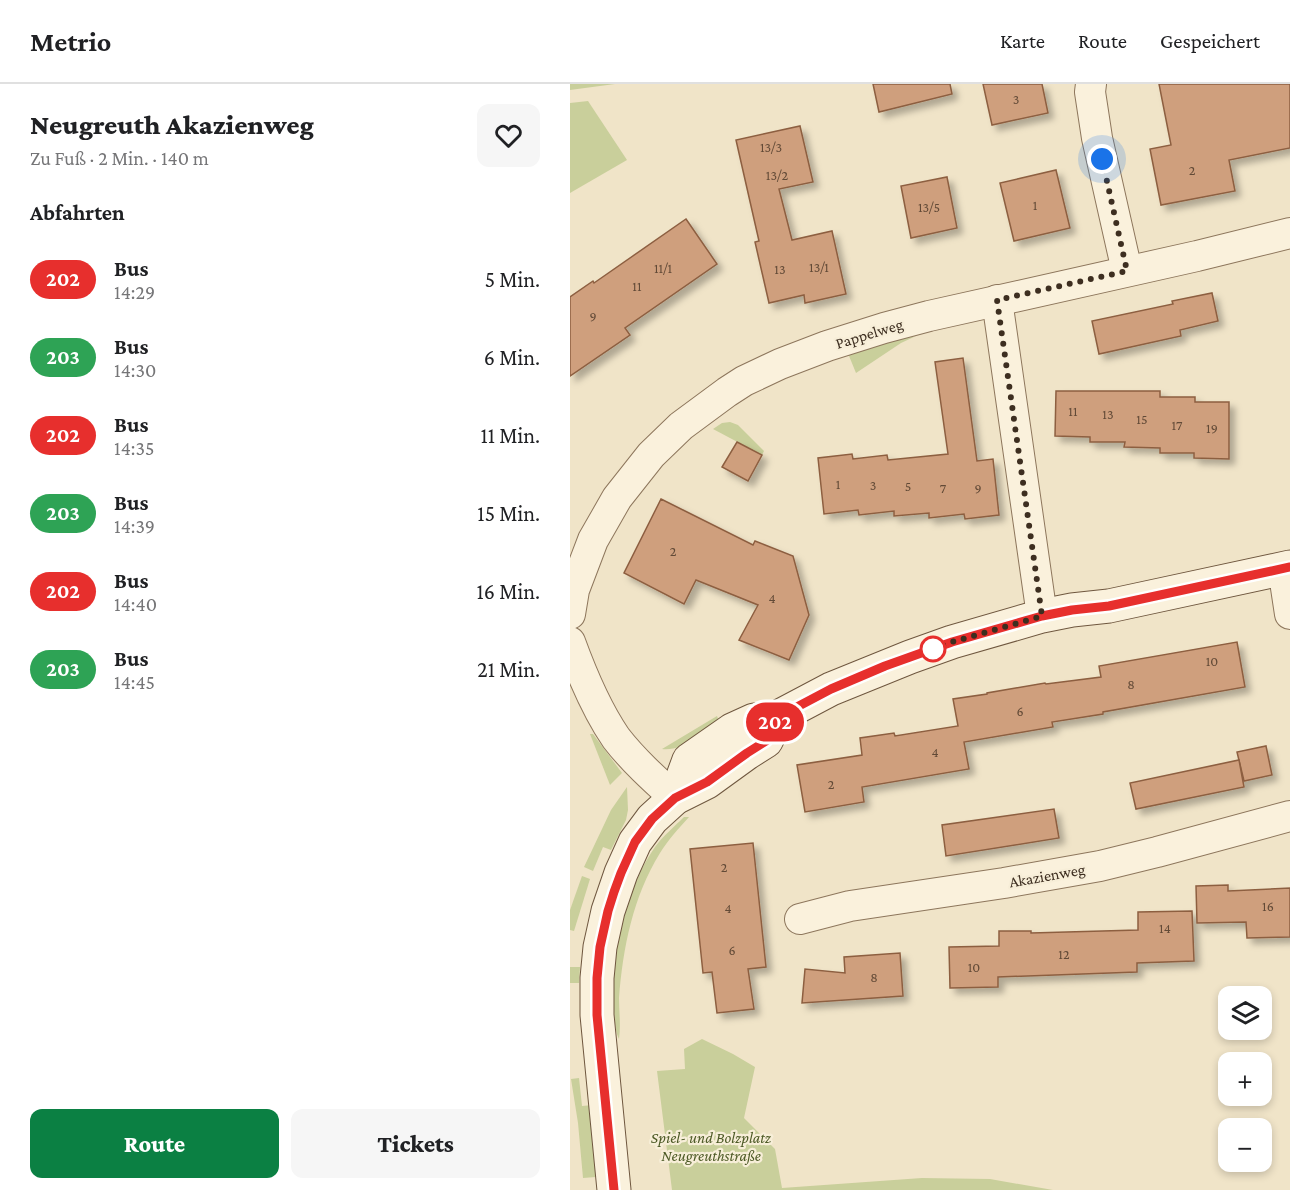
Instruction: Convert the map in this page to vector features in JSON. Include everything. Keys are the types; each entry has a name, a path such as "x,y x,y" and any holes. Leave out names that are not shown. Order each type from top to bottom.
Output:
{"street":[{"path":"1091,84 1090,92 1098,138 1127,271"},
{"name":"Pappelweg","path":"570,614 574,590 593,540 617,498 651,455 673,433 744,381 827,346 907,322 1290,233"},
{"path":"997,300 1042,616"},
{"path":"614,1190 597,1015 600,947 614,892 635,842 652,819 675,798 689,760 732,730 754,720 778,717 831,689 885,666 952,642 1042,616 1109,606 1286,568 1290,614"},
{"path":"570,642 594,701 616,738 638,764 675,798"},
{"name":"Akazienweg","path":"800,919 850,906 1004,883 1121,861 1290,816"}],"green space":[{"path":"570,84 615,84 570,90"},
{"path":"588,101 627,160 570,193 570,103"},
{"path":"916,336 901,343 856,373 847,351"},
{"path":"730,422 738,425 764,451 762,455 713,429 722,423"},
{"path":"717,716 720,724 700,737 685,745 662,749"},
{"path":"590,734 593,734 622,773 610,785"},
{"path":"627,787 626,820 611,850 603,847 593,871 584,867 611,810"},
{"path":"684,817 689,817 666,843 636,905 621,979 619,1039 614,1012 614,970 616,948 627,904 644,864 655,847"},
{"path":"582,876 590,879 574,931 570,930 570,910"},
{"path":"570,967 580,967 579,983 570,983"},
{"name":"Spiel- und Bolzplatz Neugreuthstraße","path":"702,1039 755,1067 744,1118 775,1149 782,1188 922,1178 990,1179 1053,1190 672,1190 657,1071 685,1069 684,1049"},
{"path":"579,1078 582,1106 593,1105 596,1177 583,1178 571,1079"}],"building":[{"path":"873,84 950,84 952,94 879,112"},
{"path":"983,84 1042,84 1048,113 992,125"},
{"path":"1159,84 1290,84 1290,148 1229,160 1235,191 1161,205 1150,149 1171,145"},
{"path":"800,126 813,182 779,189 792,240 832,231 846,294 805,303 804,295 769,303 755,242 759,241 736,140"},
{"path":"1056,170 1070,228 1014,241 1000,183"},
{"path":"947,177 957,228 911,238 901,186"},
{"path":"686,219 717,264 625,328 630,335 570,376 570,297"},
{"path":"1212,293 1218,321 1180,330 1181,336 1099,354 1092,321 1173,304 1172,301"},
{"path":"963,358 977,461 993,459 999,515 965,519 964,514 929,518 929,513 894,516 894,511 859,515 858,510 824,514 818,458 852,454 853,459 887,455 888,460 948,454 935,362"},
{"path":"1056,391 1160,391 1160,397 1195,397 1195,402 1229,402 1229,459 1194,458 1194,453 1160,453 1160,448 1124,447 1125,442 1090,442 1090,437 1055,436"},
{"path":"737,442 762,455 748,481 722,467"},
{"path":"661,499 753,545 755,541 793,556 809,615 789,660 739,640 758,605 696,580 684,604 624,573"},
{"path":"1237,642 1245,687 1103,712 1103,714 1052,722 1053,727 964,742 969,769 862,787 864,802 805,812 797,765 862,755 860,738 894,733 895,736 958,726 953,699 1045,683 1101,677 1099,666"},
{"path":"1266,746 1272,775 1244,781 1237,752"},
{"path":"1239,760 1244,787 1136,809 1130,783"},
{"path":"1054,809 1059,838 946,856 942,825"},
{"path":"753,843 766,967 748,969 754,1009 717,1013 712,972 703,973 690,849"},
{"path":"1228,885 1228,891 1290,888 1290,937 1247,938 1246,922 1197,923 1196,886"},
{"path":"1192,911 1194,961 1137,963 1137,972 998,977 998,987 950,988 949,947 999,946 999,931 1031,931 1031,933 1138,930 1138,912"},
{"path":"900,953 903,996 802,1003 805,969 845,973 844,957"}],"bus line":[{"name":"202","path":"614,1190 597,1015 600,947 608,911 621,873 635,842 652,819 675,798 707,782 766,741 778,717 831,689 885,666 952,642 1042,616 1109,606 1290,567"}],"route":[{"path":"933,649 1042,616 997,300 1127,271 1102,159"}]}
